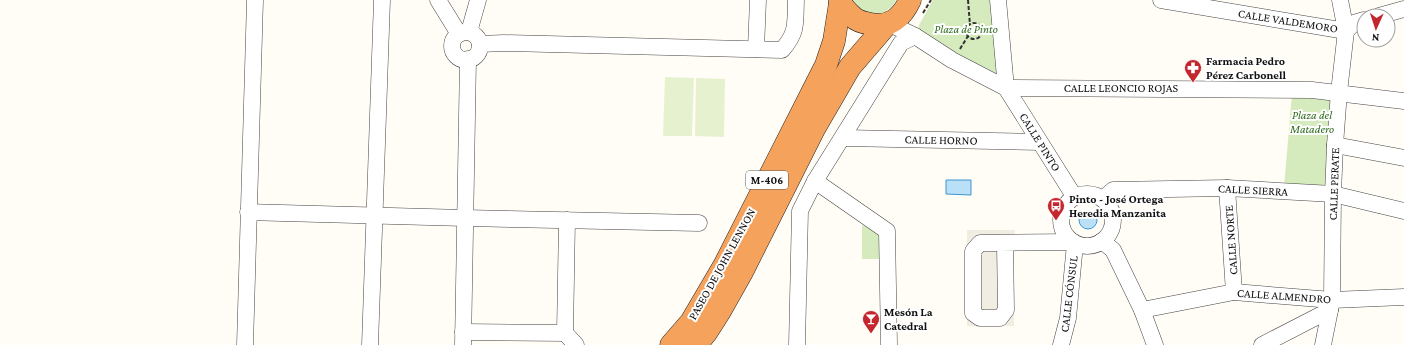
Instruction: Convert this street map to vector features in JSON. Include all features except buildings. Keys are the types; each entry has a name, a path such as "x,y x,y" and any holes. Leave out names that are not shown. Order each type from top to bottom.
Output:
{"highway":[{"name":"M-406","path":"840,2 854,18 864,23 875,25 888,24 901,15 910,0"},
{"name":"PASEO DE JOHN LENNON","path":"671,345 691,322 725,264 822,72 834,42 840,2"},
{"name":"PASEO DE JOHN LENNON","path":"702,341 742,272 818,122 850,67 888,24"}],"street":[{"path":"245,345 255,0"},
{"path":"370,345 382,0"},
{"path":"438,0 464,33 475,35 479,40 480,49 476,56 468,59 460,58 455,53 453,44 455,38 464,33 478,0"},
{"path":"756,49 758,0"},
{"path":"480,44 504,43 782,50 794,32 796,0"},
{"path":"998,0 1006,88"},
{"name":"CALLE VALDEMORO","path":"1161,0 1346,31 1356,22"},
{"name":"CALLE PERATE","path":"1323,345 1331,305 1335,145 1346,31 1340,0"},
{"path":"888,24 915,36 952,60 1006,88"},
{"path":"797,345 800,211 815,181 844,138 901,43 915,36"},
{"path":"468,59 463,339 565,332"},
{"name":"CALLE LEONCIO ROJAS","path":"1006,88 1312,90 1339,92 1404,101"},
{"name":"CALLE PINTO","path":"1006,88 1074,196"},
{"name":"CALLE HORNO","path":"844,138 1039,142"},
{"path":"1335,145 1404,158"},
{"path":"815,181 887,231 889,345"},
{"name":"CALLE SIERRA","path":"1103,199 1113,190 1227,188 1333,194 1404,211"},
{"name":"CALLE NORTE","path":"1227,188 1234,292"},
{"path":"1088,193 1103,199 1111,208 1113,220 1112,228 1108,236 1102,241 1089,246 1082,246 1074,243 1066,237 1060,223 1060,215 1063,207 1068,201 1074,196 1088,193"},
{"path":"248,212 699,223"},
{"path":"567,220 565,332 576,345"},
{"path":"1102,241 1113,250 1142,310 1155,345"},
{"path":"1005,244 1006,310 1000,318 980,318 973,313 973,251 980,243 1074,243"},
{"name":"CALLE CÓNSUL","path":"1061,345 1068,318 1074,243"},
{"name":"CALLE ALMENDRO","path":"1142,310 1234,292 1331,305 1404,297"},
{"path":"1262,345 1331,305"}],"path":[{"path":"968,0 970,25 967,29 968,36 975,39 979,37 982,33 980,26 975,24 970,25"}],"green space":[{"path":"848,0 896,0 890,8 881,14 866,16 859,13"},
{"name":"Plaza de Pinto","path":"933,0 993,0 998,77 918,34 919,25"},
{"path":"665,77 694,78 692,136 663,136"},
{"path":"696,78 725,79 724,137 695,136"},
{"name":"Plaza del Matadero","path":"1292,94 1333,95 1328,186 1284,187"},
{"path":"862,225 881,233 882,259 862,259"}],"shaded area":[{"path":"967,230 1015,230 1013,258 1014,326 967,326"}],"water":[{"path":"946,180 971,180 971,195 946,194"},
{"path":"1088,211 1094,214 1097,220 1094,226 1088,229 1082,226 1079,220 1082,214"}],"place":[{"name":"Farmacia Pedro Pérez Carbonell","path":"1193,83"},
{"name":"Pinto - José Ortega Heredia Manzanita","path":"1056,221"},
{"name":"Mesón La Catedral","path":"871,334"}]}
